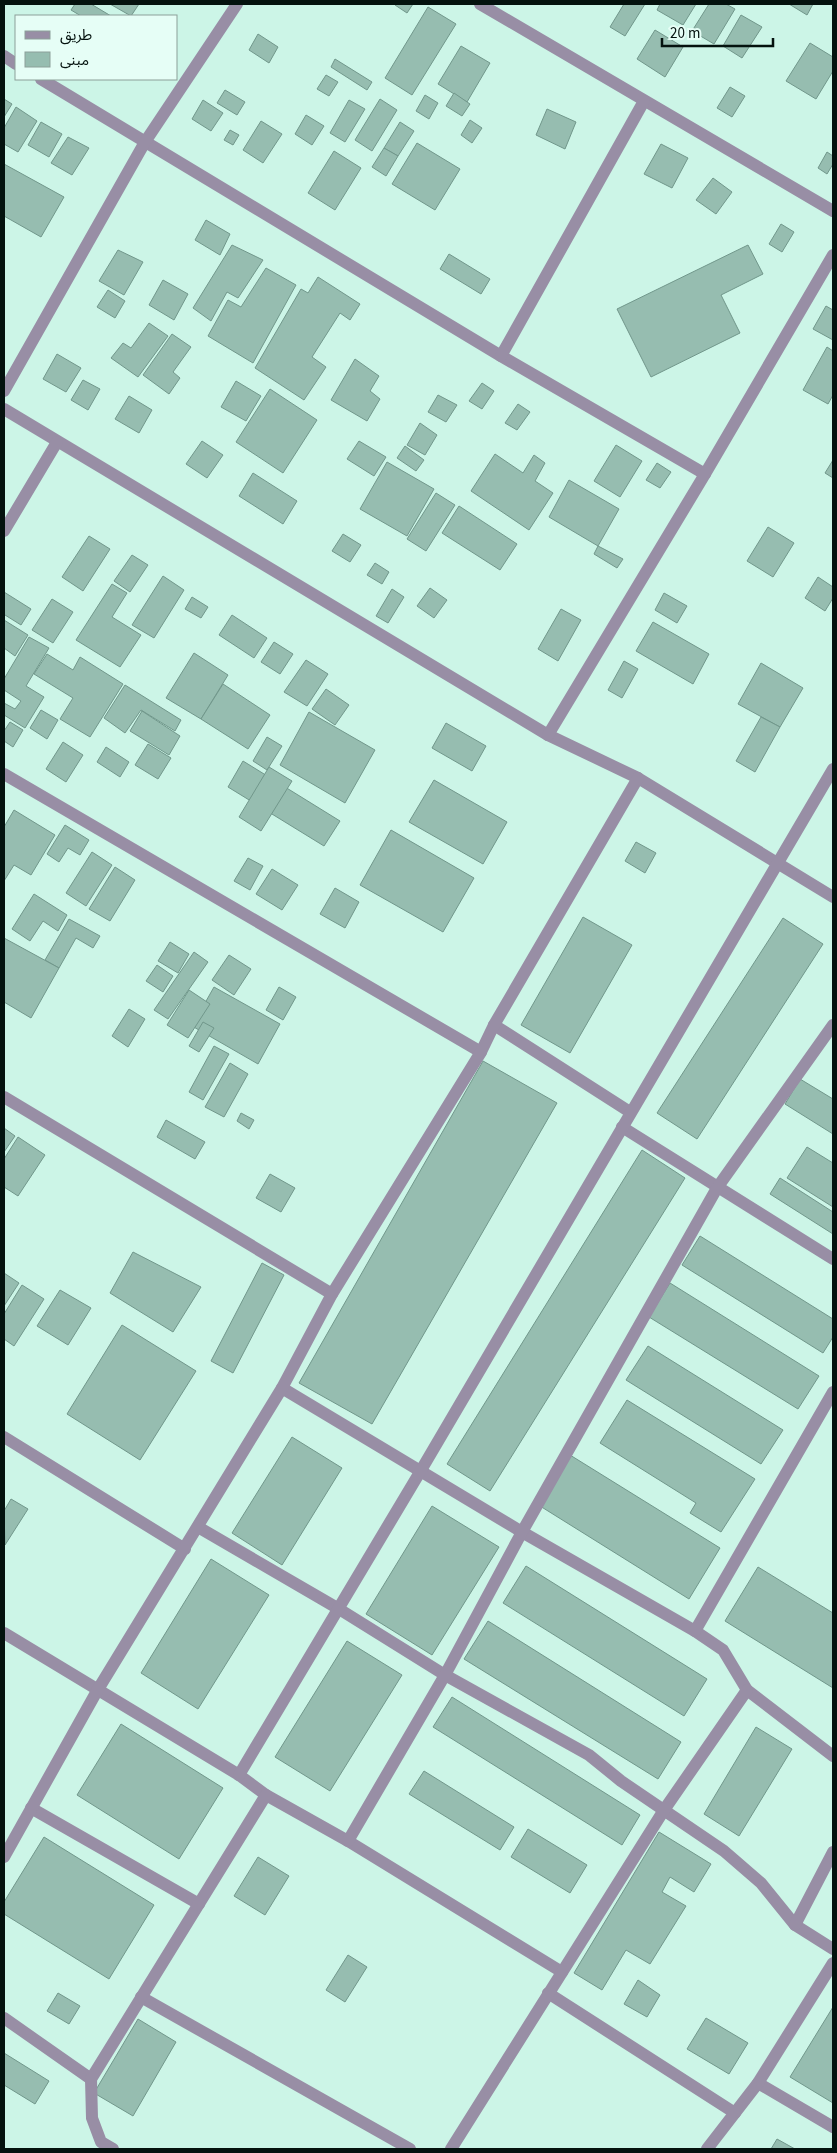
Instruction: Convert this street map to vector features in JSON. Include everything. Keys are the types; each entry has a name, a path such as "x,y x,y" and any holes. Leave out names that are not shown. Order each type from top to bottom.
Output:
{"street":[{"path":"4,391 145,142 237,4"},
{"path":"480,4 833,211"},
{"path":"4,56 15,63"},
{"path":"43,80 501,356 705,474"},
{"path":"501,356 644,101"},
{"path":"548,735 705,474 833,255"},
{"path":"4,409 548,735 638,778 833,897"},
{"path":"4,531 58,442"},
{"path":"239,1775 420,1472 833,769"},
{"path":"4,774 482,1052"},
{"path":"4,1857 97,1691 282,1388 332,1294 482,1052 494,1026 638,778"},
{"path":"348,1841 445,1675 522,1532 718,1188 833,1025"},
{"path":"494,1026 630,1112"},
{"path":"4,1097 332,1294"},
{"path":"622,1127 833,1259"},
{"path":"282,1388 420,1472 695,1631 723,1650 747,1690 833,1756"},
{"path":"695,1631 833,1392"},
{"path":"4,1437 185,1549"},
{"path":"198,1527 339,1609 445,1675 589,1755 724,1851 761,1883 796,1925 833,1949"},
{"path":"4,1633 97,1691 239,1775 266,1795 348,1841 562,1972"},
{"path":"451,2149 664,1810 747,1690"},
{"path":"112,2149 101,2142 92,2118 91,2079 266,1795"},
{"path":"31,1808 199,1904"},
{"path":"796,1925 833,1852"},
{"path":"707,2149 758,2083 833,1963"},
{"path":"548,1994 736,2113"},
{"path":"142,1997 410,2149"},
{"path":"4,2018 91,2079"},
{"path":"758,2083 833,2126"}],"building":[{"path":"75,4 91,4 109,15 79,15 71,10"},
{"path":"110,4 139,4 132,15"},
{"path":"396,4 413,4 407,13"},
{"path":"624,4 645,4 625,36 610,27"},
{"path":"660,4 696,4 683,25 657,10"},
{"path":"709,4 726,4 735,9 714,44 692,31"},
{"path":"789,4 813,4 807,15"},
{"path":"428,7 456,24 412,95 385,78"},
{"path":"741,15 762,27 742,58 723,46"},
{"path":"655,30 683,47 665,77 637,59"},
{"path":"258,34 278,47 269,63 249,50"},
{"path":"810,43 833,57 833,71 816,99 786,81"},
{"path":"461,46 490,63 467,102 438,84"},
{"path":"335,59 372,82 367,90 331,67"},
{"path":"326,75 338,82 329,96 317,89"},
{"path":"730,87 745,96 732,117 717,108"},
{"path":"225,90 245,102 237,115 217,103"},
{"path":"454,93 470,104 462,116 446,106"},
{"path":"425,95 438,103 429,119 416,111"},
{"path":"4,99 12,104 4,117"},
{"path":"380,99 397,110 372,151 355,140"},
{"path":"203,100 223,113 211,131 192,119"},
{"path":"349,100 365,109 345,142 330,133"},
{"path":"16,107 37,121 18,152 4,144 4,128"},
{"path":"547,109 576,122 565,149 536,135"},
{"path":"306,115 324,126 312,145 295,134"},
{"path":"470,120 482,128 472,143 461,135"},
{"path":"261,121 282,134 263,163 243,150"},
{"path":"41,122 62,134 49,157 28,145"},
{"path":"400,122 414,131 398,156 384,148"},
{"path":"230,130 239,135 233,145 224,140"},
{"path":"68,137 89,148 72,175 51,163"},
{"path":"417,143 460,169 435,210 392,184"},
{"path":"661,144 688,158 672,188 644,174"},
{"path":"384,148 398,156 386,176 372,167"},
{"path":"334,151 361,168 335,210 308,193"},
{"path":"827,152 833,156 833,164 827,174 818,168"},
{"path":"4,164 64,197 41,237 4,216"},
{"path":"713,178 732,192 716,214 696,200"},
{"path":"206,220 230,234 220,255 195,240"},
{"path":"781,224 794,232 782,252 769,244"},
{"path":"232,245 263,260 238,298 227,292 211,321 193,308"},
{"path":"748,245 763,274 721,295 740,333 651,377 617,309"},
{"path":"118,250 143,262 124,295 99,281"},
{"path":"449,254 490,279 481,294 440,269"},
{"path":"266,268 296,285 253,363 208,336 228,300 241,307"},
{"path":"318,277 360,304 350,320 340,313 312,357 326,367 304,400 255,368 301,289 308,293"},
{"path":"163,280 188,294 174,320 149,305"},
{"path":"108,290 125,301 115,318 97,307"},
{"path":"826,306 833,310 833,340 813,329"},
{"path":"149,323 168,336 138,377 111,358 123,343 131,348"},
{"path":"172,334 191,347 173,372 180,378 169,394 143,375"},
{"path":"827,347 833,351 833,395 828,404 803,390"},
{"path":"57,354 81,368 66,392 43,379"},
{"path":"355,359 379,376 370,391 380,399 367,421 331,400"},
{"path":"83,380 100,389 88,410 71,400"},
{"path":"236,381 261,396 246,421 221,407"},
{"path":"482,383 494,391 482,409 469,401"},
{"path":"270,389 317,420 283,473 236,442"},
{"path":"438,395 457,405 446,422 428,412"},
{"path":"129,396 152,410 139,433 115,419"},
{"path":"518,404 530,412 517,430 505,423"},
{"path":"420,423 437,435 425,455 407,445"},
{"path":"202,441 223,455 207,478 186,464"},
{"path":"359,441 386,457 374,476 347,459"},
{"path":"616,445 642,461 620,497 594,481"},
{"path":"405,446 424,460 416,471 397,458"},
{"path":"495,454 523,473 534,455 545,463 535,481 553,493 529,530 471,491"},
{"path":"833,460 833,478 825,473"},
{"path":"387,462 434,489 407,536 360,509"},
{"path":"657,463 671,472 660,488 646,480"},
{"path":"253,473 297,501 283,524 239,496"},
{"path":"569,480 619,509 598,546 549,517"},
{"path":"436,493 455,505 426,551 407,539"},
{"path":"459,506 517,544 500,570 442,533"},
{"path":"768,527 794,543 773,577 747,561"},
{"path":"343,534 361,545 350,562 332,551"},
{"path":"89,536 110,549 83,591 62,577"},
{"path":"598,546 623,559 617,568 594,554"},
{"path":"132,555 148,565 130,592 114,581"},
{"path":"375,563 389,572 382,584 367,575"},
{"path":"163,576 184,590 154,638 132,625"},
{"path":"818,577 833,587 833,598 825,611 805,598"},
{"path":"112,584 127,593 112,617 141,635 120,667 76,640"},
{"path":"430,588 447,600 434,618 417,606"},
{"path":"392,589 404,597 388,623 376,616"},
{"path":"4,592 31,609 21,625 4,616"},
{"path":"664,593 687,606 677,623 655,610"},
{"path":"192,597 208,607 201,618 185,609"},
{"path":"52,599 73,612 53,643 32,630"},
{"path":"561,609 581,620 558,661 538,649"},
{"path":"232,615 267,638 254,658 219,635"},
{"path":"4,620 28,635 15,656 4,648"},
{"path":"653,622 709,654 693,684 636,651"},
{"path":"29,637 49,648 26,686 44,697 25,728 4,715 4,703 15,709 21,701 4,690 4,679"},
{"path":"274,642 293,654 280,674 261,662"},
{"path":"194,653 228,675 201,719 166,698"},
{"path":"47,654 73,670 80,657 123,684 90,737 60,719 73,698 34,674"},
{"path":"306,660 328,674 307,706 284,692"},
{"path":"624,661 638,669 622,698 608,690"},
{"path":"761,663 803,688 780,727 738,704"},
{"path":"223,684 270,715 248,749 201,719"},
{"path":"125,685 181,720 175,731 141,710 125,733 104,718"},
{"path":"326,689 349,705 335,725 312,709"},
{"path":"41,710 58,720 47,739 30,728"},
{"path":"142,711 180,736 169,755 130,731"},
{"path":"309,712 375,750 345,803 280,765"},
{"path":"761,717 780,727 755,772 736,761"},
{"path":"10,722 23,730 13,747 4,741 4,731"},
{"path":"446,723 486,746 472,771 432,748"},
{"path":"267,737 282,746 267,770 253,761"},
{"path":"63,742 83,755 66,782 46,769"},
{"path":"148,744 171,758 158,779 135,765"},
{"path":"106,747 129,762 120,777 97,762"},
{"path":"243,761 340,821 324,846 228,787"},
{"path":"269,767 292,781 261,831 239,817"},
{"path":"434,780 507,822 483,864 409,822"},
{"path":"14,810 55,835 31,875 14,865 4,881 4,827"},
{"path":"65,825 89,840 80,855 68,848 59,862 47,854"},
{"path":"391,830 474,878 443,932 360,885"},
{"path":"636,842 656,853 645,873 625,861"},
{"path":"92,852 112,865 86,906 66,893"},
{"path":"248,858 263,866 250,890 234,881"},
{"path":"115,867 135,880 110,921 89,909"},
{"path":"272,869 298,885 282,910 256,894"},
{"path":"335,888 359,902 345,928 320,914"},
{"path":"34,894 67,915 58,931 43,921 30,941 12,929"},
{"path":"583,917 632,945 570,1053 521,1025"},
{"path":"783,918 823,944 697,1139 657,1113"},
{"path":"69,919 100,936 93,948 76,938 59,968 45,960"},
{"path":"4,938 59,968 31,1018 4,1002"},
{"path":"170,942 189,954 178,973 158,961"},
{"path":"194,952 208,962 168,1019 154,1010"},
{"path":"229,955 251,969 234,995 212,980"},
{"path":"157,965 173,976 163,992 146,981"},
{"path":"214,987 280,1024 258,1064 192,1026"},
{"path":"279,987 296,997 283,1020 266,1010"},
{"path":"189,990 210,1004 188,1038 167,1025"},
{"path":"129,1009 145,1019 128,1047 112,1036"},
{"path":"203,1022 214,1028 199,1052 189,1046"},
{"path":"214,1046 229,1054 203,1100 189,1092"},
{"path":"483,1061 557,1103 372,1424 299,1383"},
{"path":"230,1063 248,1074 224,1117 205,1107"},
{"path":"800,1079 833,1099 833,1134 785,1104"},
{"path":"241,1113 254,1120 249,1129 237,1121"},
{"path":"166,1120 205,1142 195,1159 157,1137"},
{"path":"4,1128 15,1136 4,1152"},
{"path":"18,1137 45,1155 18,1196 4,1187 4,1159"},
{"path":"807,1147 833,1163 833,1207 787,1178"},
{"path":"642,1150 685,1178 490,1491 447,1464"},
{"path":"270,1174 295,1188 281,1212 256,1198"},
{"path":"780,1178 833,1212 833,1234 770,1194"},
{"path":"700,1236 833,1319 833,1337 823,1353 682,1265"},
{"path":"133,1252 201,1287 173,1332 110,1293"},
{"path":"262,1263 284,1275 233,1373 211,1361"},
{"path":"4,1273 19,1283 4,1306"},
{"path":"670,1283 819,1376 798,1409 649,1317"},
{"path":"22,1285 44,1299 14,1346 4,1339 4,1314"},
{"path":"60,1290 91,1308 68,1345 37,1326"},
{"path":"122,1325 196,1371 140,1460 67,1414"},
{"path":"648,1346 783,1430 761,1464 626,1380"},
{"path":"627,1400 755,1479 721,1532 690,1513 696,1503 600,1443"},
{"path":"292,1437 342,1468 282,1565 232,1533"},
{"path":"570,1455 720,1548 689,1599 540,1506"},
{"path":"11,1499 28,1509 5,1545 4,1511"},
{"path":"432,1506 499,1547 432,1655 366,1614"},
{"path":"211,1559 269,1595 198,1709 141,1673"},
{"path":"526,1566 707,1679 684,1716 503,1603"},
{"path":"758,1567 833,1613 833,1688 725,1621"},
{"path":"488,1621 681,1742 658,1779 464,1659"},
{"path":"347,1641 402,1675 330,1791 275,1757"},
{"path":"452,1697 640,1815 622,1845 433,1727"},
{"path":"121,1724 223,1788 179,1859 77,1795"},
{"path":"756,1727 792,1749 739,1836 704,1814"},
{"path":"424,1771 514,1827 500,1850 409,1794"},
{"path":"528,1829 587,1865 570,1893 511,1857"},
{"path":"659,1832 711,1864 694,1892 670,1877 662,1892 686,1906 650,1964 626,1950 602,1990 574,1973"},
{"path":"44,1837 154,1905 109,1979 4,1914 4,1902"},
{"path":"258,1857 289,1876 265,1915 234,1896"},
{"path":"348,1955 367,1967 345,2002 326,1990"},
{"path":"638,1980 660,1995 647,2017 624,2004"},
{"path":"58,1993 80,2006 69,2024 47,2011"},
{"path":"833,2007 833,2103 790,2077"},
{"path":"706,2018 748,2043 729,2074 687,2049"},
{"path":"138,2019 176,2042 133,2116 94,2093"},
{"path":"4,2053 49,2081 35,2104 4,2085"},
{"path":"777,2139 795,2149 771,2149"}]}
